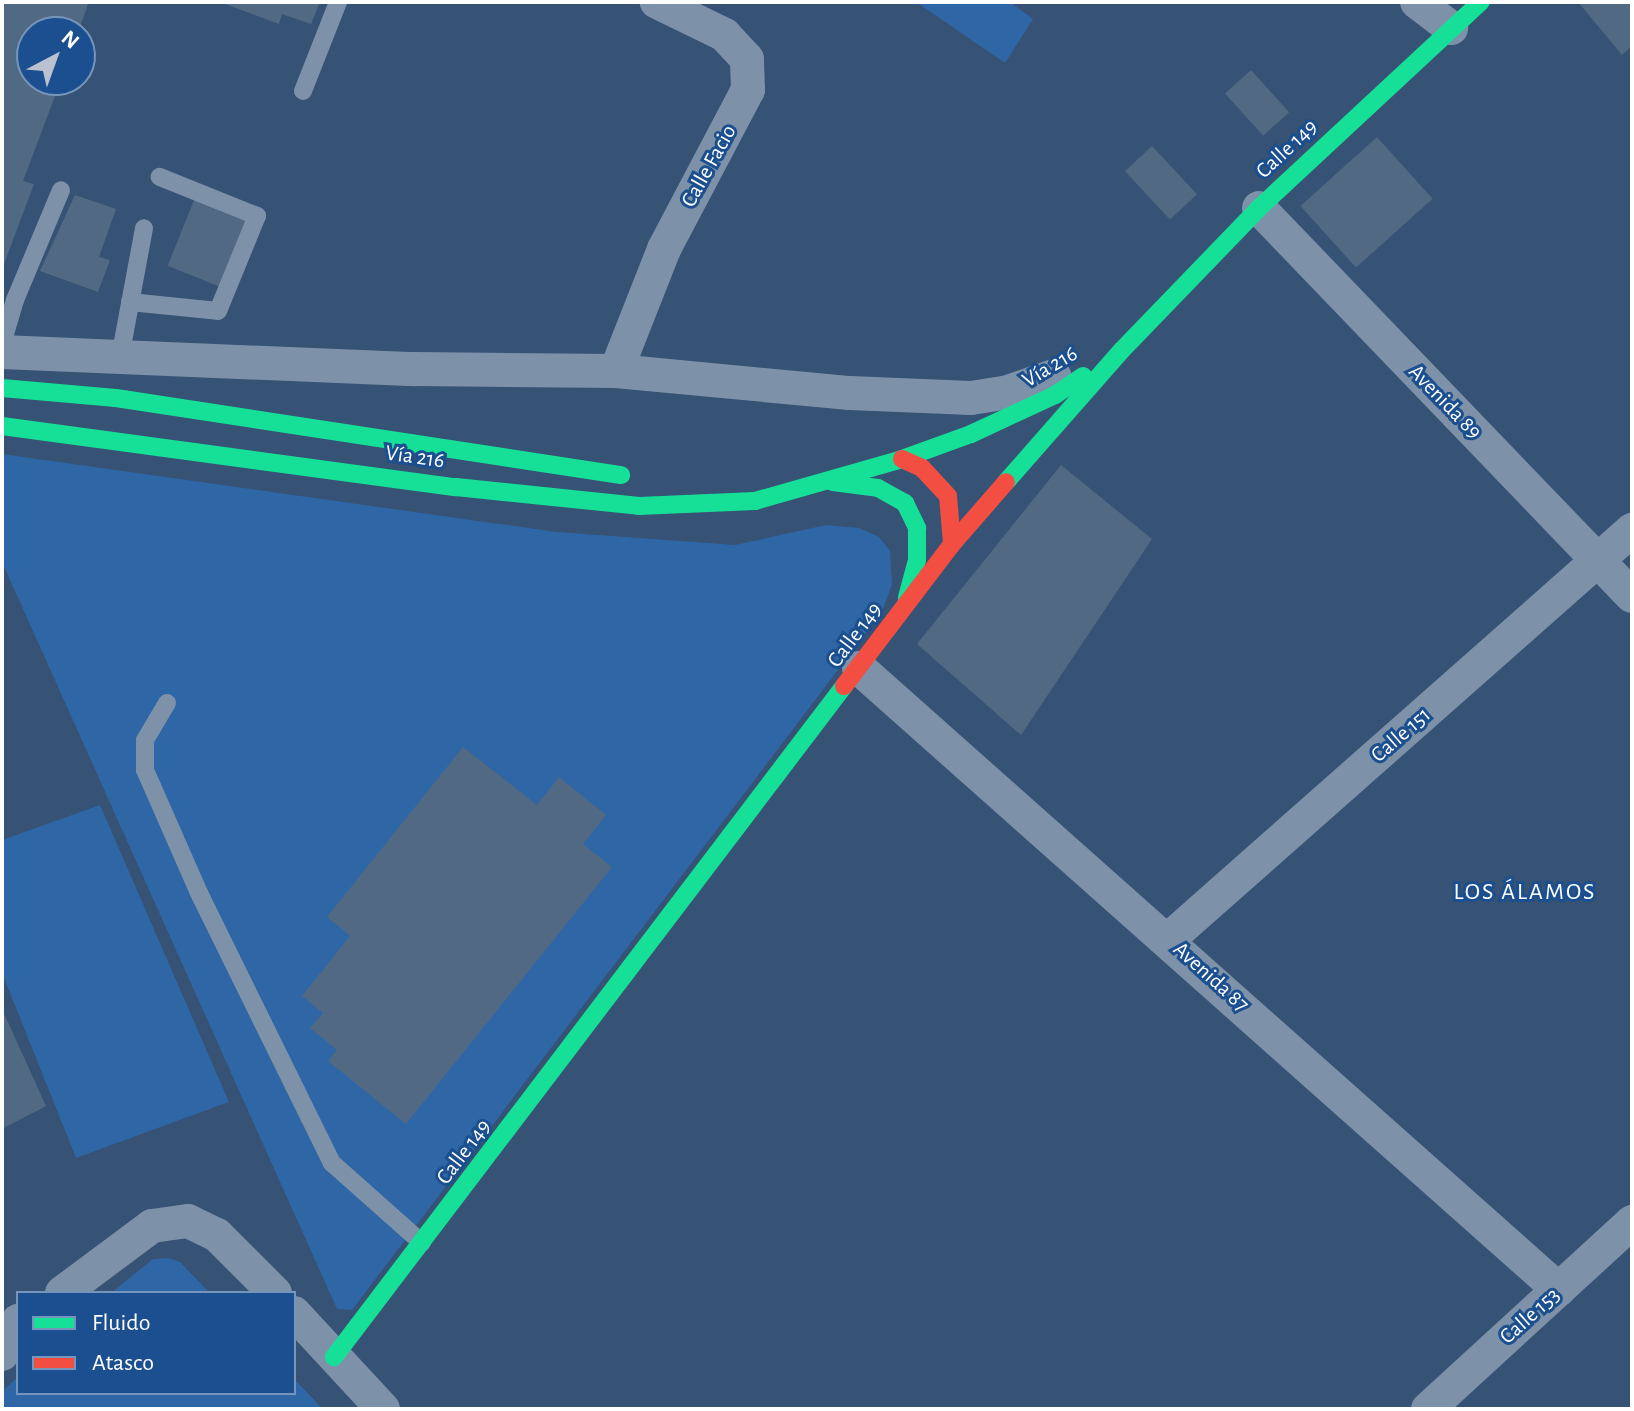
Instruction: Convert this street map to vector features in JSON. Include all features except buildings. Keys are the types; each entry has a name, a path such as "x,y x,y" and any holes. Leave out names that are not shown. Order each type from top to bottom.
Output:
{"main road":[{"name":"Calle 149","path":"334,1357 424,1244 952,544 1122,350 1259,208 1481,2"},
{"name":"Vía 216","path":"2,426 456,487 639,506 755,501 902,459 1021,412 1055,395 1122,350"},
{"name":"Vía 216","path":"2,388 116,398 642,478"},
{"path":"902,459 922,468 948,496 952,544"},
{"name":"Vía 216","path":"760,480 820,481"},
{"path":"820,481 878,488 905,503 917,528 917,560 903,612"}],"street":[{"name":"Calle Facio","path":"616,371 664,249 748,90 747,59 725,35 657,2"},
{"path":"1417,2 1451,28"},
{"name":"Avenida 89","path":"1259,208 1632,596"},
{"path":"2,352 415,369 616,371 850,393 971,398 1008,392 1122,350"},
{"name":"Calle 151","path":"1169,939 1632,530"},
{"name":"Avenida 87","path":"859,668 1169,939 1559,1290"},
{"path":"65,1291 152,1226 188,1221 217,1235 273,1291"},
{"name":"Calle 153","path":"1428,1409 1632,1222"},
{"path":"296,1315 383,1409"},
{"path":"2,1354 16,1325"}],"lane":[{"path":"303,91 338,2"},
{"path":"130,302 218,311 257,216 160,177"},
{"path":"2,344 15,300 61,190"},
{"path":"116,398 119,355 144,228"},
{"path":"167,703 145,740 145,770 199,893 332,1163 424,1244"}],"shaded area":[{"path":"916,2 1010,2 1033,19 1005,63"},
{"path":"2,454 557,532 735,545 826,525 859,528 879,537 890,551 892,584 882,612 352,1310 337,1309 2,562"},
{"path":"100,805 229,1102 76,1158 2,973 2,840"},
{"path":"169,1258 180,1262 208,1291 113,1291 153,1259"},
{"path":"16,1379 16,1395 296,1395 296,1381 323,1409 2,1409 2,1391"}],"traffic: fast":[{"path":"1006,482 1122,350 1259,208 1481,2"},
{"path":"2,426 456,487 639,506 755,501 902,459 971,434 1055,395 1083,376"},
{"path":"2,388 116,398 621,475"},
{"path":"833,482 878,488 905,503 917,528 917,560 907,598"},
{"path":"334,1357 844,686"}],"traffic: jam":[{"path":"902,459 922,468 948,496 952,544"},
{"path":"844,686 952,544 1006,482"}],"district":[{"name":"LOS ÁLAMOS","path":"1525,893"}]}
